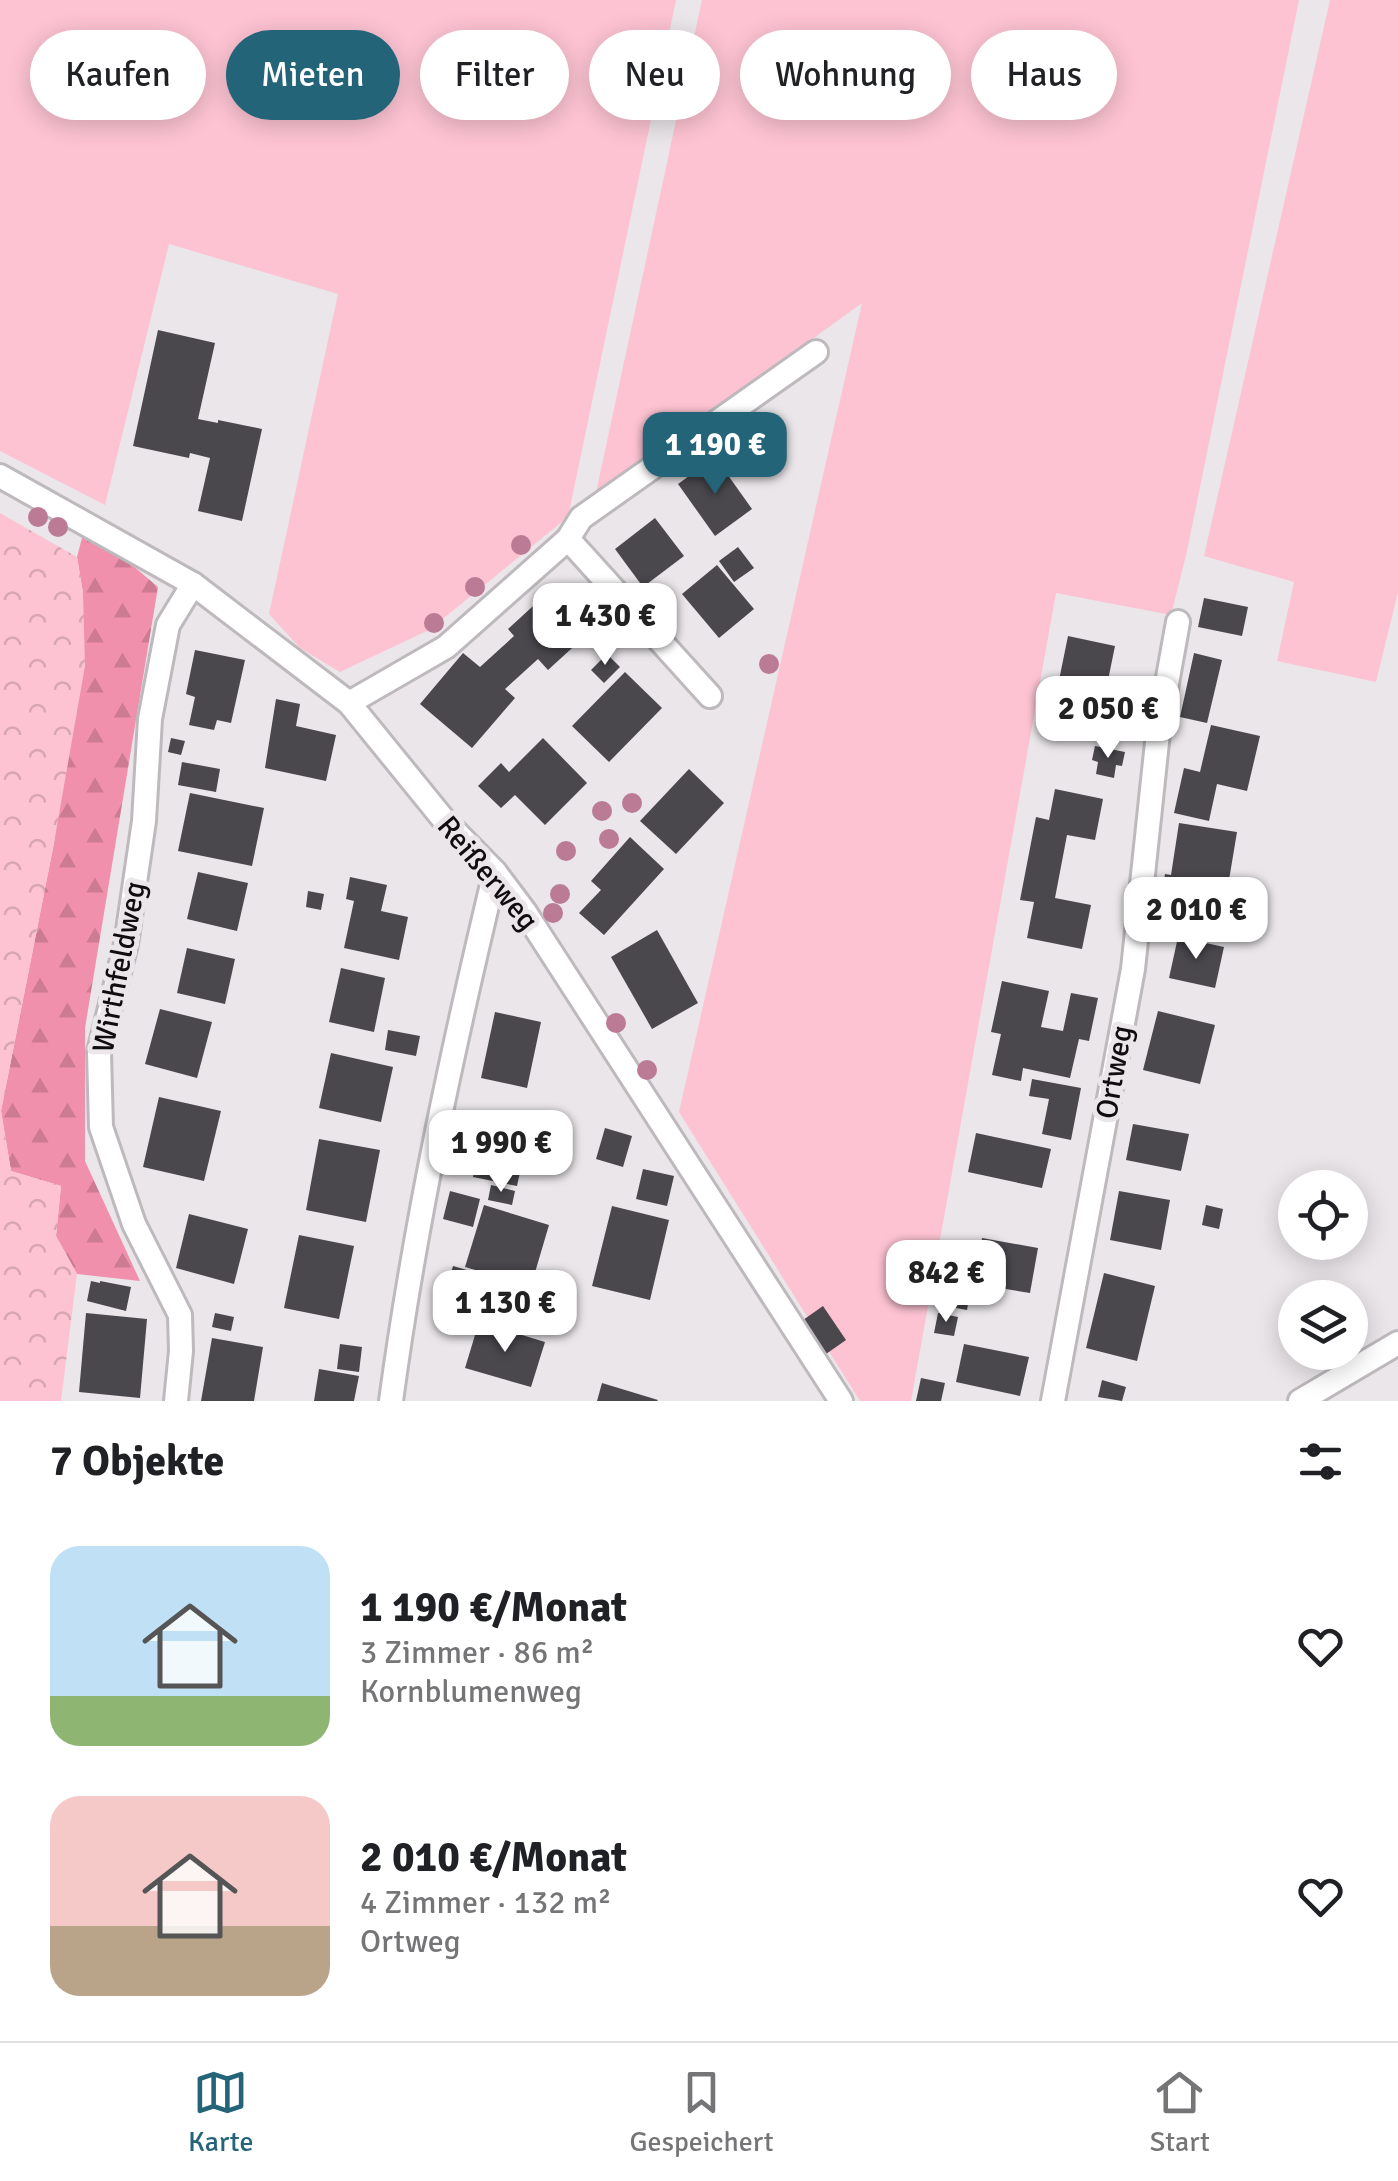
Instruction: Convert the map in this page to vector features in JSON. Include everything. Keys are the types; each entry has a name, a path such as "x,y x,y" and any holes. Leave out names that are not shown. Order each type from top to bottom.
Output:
{"street":[{"path":"349,703 446,647 568,539 581,518 816,352"},
{"name":"Reißerweg","path":"0,476 192,584 349,703 525,912 842,1401"},
{"path":"568,539 710,696"},
{"name":"Wirthfeldweg","path":"176,1401 180,1314 134,1224 101,1128 99,1052 126,944 144,822 150,719 164,644 168,625 192,584"},
{"name":"Ortweg","path":"1053,1401 1133,969 1158,734 1178,622"},
{"path":"391,1401 416,1232 495,872"},
{"path":"1300,1401 1398,1342"}],"green space":[{"path":"0,0 676,0 670,30 589,30 589,120 651,120 568,517 429,630 340,672 300,648 269,614 338,294 169,244 105,505 0,451"},
{"path":"702,0 1299,0 1171,615 1056,593 911,1401 860,1401 679,1112 862,303 595,497 676,120 720,120 720,30 696,30"},
{"path":"1330,0 1398,0 1398,592 1376,682 1277,661 1294,582 1204,556"},
{"path":"0,513 77,557 83,593 85,666 1,1111 11,1171 61,1186 56,1236 77,1274 61,1401 0,1401"},
{"path":"83,534 119,554 158,587 85,1028 85,1161 140,1281 77,1274 56,1236 61,1186 11,1171 1,1111 54,843 83,593 77,557"}],"building":[{"path":"158,330 215,343 198,419 262,429 242,521 198,511 210,458 190,453 189,458 133,446"},
{"path":"715,457 752,509 715,536 678,484"},
{"path":"655,518 684,556 643,587 615,549"},
{"path":"738,547 754,568 734,582 719,561"},
{"path":"717,565 754,609 719,638 682,594"},
{"path":"556,585 594,628 548,670 538,659 505,689 515,698 472,748 420,704 463,653 480,667 514,636 508,629"},
{"path":"1204,598 1248,607 1242,636 1198,627"},
{"path":"1068,636 1115,646 1106,690 1123,694 1115,736 1064,725 1070,698 1056,695"},
{"path":"195,650 245,660 231,723 217,720 214,730 189,725 195,697 186,694"},
{"path":"1194,653 1222,660 1207,723 1180,717"},
{"path":"607,654 620,667 604,683 591,670"},
{"path":"625,672 662,708 609,762 572,726"},
{"path":"276,699 300,704 296,726 336,735 326,781 265,768"},
{"path":"1211,725 1260,736 1247,791 1217,784 1209,821 1174,813 1184,768 1200,772"},
{"path":"171,738 185,741 181,755 168,752"},
{"path":"543,738 587,783 545,825 515,795 501,808 478,786 501,763 509,772"},
{"path":"1095,746 1125,752 1122,766 1116,765 1114,778 1096,774 1098,762 1092,760"},
{"path":"182,762 220,769 216,792 178,785"},
{"path":"689,769 724,803 676,854 640,821"},
{"path":"1055,789 1103,799 1095,840 1067,835 1055,898 1091,905 1082,949 1027,938 1034,902 1020,900 1036,817 1049,820"},
{"path":"190,793 264,808 252,866 178,851"},
{"path":"1179,823 1237,832 1227,892 1201,888 1194,931 1157,925 1165,874 1171,875"},
{"path":"630,837 664,869 604,935 579,913 601,890 591,881"},
{"path":"198,872 248,883 237,931 187,919"},
{"path":"350,877 387,885 381,911 408,917 399,960 344,948 354,901 346,899"},
{"path":"308,891 324,894 321,910 306,907"},
{"path":"657,930 698,1003 652,1029 611,957"},
{"path":"1178,937 1224,947 1215,988 1169,978"},
{"path":"187,948 235,959 225,1004 177,993"},
{"path":"341,968 385,978 374,1032 329,1022"},
{"path":"1002,981 1049,991 1041,1027 1063,1031 1071,993 1098,998 1089,1041 1079,1039 1070,1078 1023,1068 1021,1081 992,1075 1001,1034 991,1032"},
{"path":"160,1009 212,1022 197,1078 145,1064"},
{"path":"1158,1011 1215,1025 1200,1084 1143,1070"},
{"path":"495,1012 541,1022 527,1088 481,1078"},
{"path":"388,1030 420,1036 416,1056 385,1050"},
{"path":"331,1053 393,1067 381,1122 319,1108"},
{"path":"1032,1079 1081,1088 1071,1140 1042,1134 1049,1099 1029,1096"},
{"path":"159,1097 221,1111 204,1181 143,1167"},
{"path":"1133,1124 1189,1134 1181,1171 1126,1160"},
{"path":"484,1126 528,1135 517,1186 473,1177"},
{"path":"605,1128 632,1136 623,1167 596,1159"},
{"path":"976,1133 1051,1149 1042,1188 968,1172"},
{"path":"319,1139 380,1150 366,1222 306,1210"},
{"path":"643,1169 674,1176 667,1206 636,1199"},
{"path":"491,1185 515,1191 512,1205 488,1200"},
{"path":"450,1191 480,1199 473,1227 443,1219"},
{"path":"1119,1191 1170,1200 1161,1250 1110,1240"},
{"path":"484,1205 549,1225 531,1286 465,1267"},
{"path":"1206,1205 1223,1209 1219,1229 1202,1225"},
{"path":"612,1206 669,1220 650,1300 592,1286"},
{"path":"189,1214 248,1229 234,1284 176,1268"},
{"path":"299,1235 354,1246 339,1319 284,1308"},
{"path":"982,1238 1038,1248 1030,1293 975,1284"},
{"path":"942,1264 954,1266 951,1282 939,1280"},
{"path":"453,1266 484,1275 477,1298 446,1290"},
{"path":"1104,1273 1155,1286 1137,1361 1086,1348"},
{"path":"91,1281 131,1287 126,1311 87,1301"},
{"path":"943,1287 970,1292 967,1310 940,1305"},
{"path":"823,1306 846,1340 826,1354 803,1320"},
{"path":"86,1313 147,1319 140,1398 79,1392"},
{"path":"215,1313 234,1317 231,1331 212,1327"},
{"path":"938,1313 958,1317 954,1336 934,1333"},
{"path":"479,1322 545,1342 531,1387 465,1368"},
{"path":"212,1338 263,1347 254,1401 201,1401"},
{"path":"340,1344 362,1347 359,1372 337,1369"},
{"path":"964,1344 1029,1357 1020,1396 956,1382"},
{"path":"319,1369 359,1376 354,1401 314,1401"},
{"path":"921,1378 945,1383 941,1401 916,1401"},
{"path":"1102,1380 1126,1387 1122,1401 1098,1397"},
{"path":"602,1383 658,1400 597,1401"}]}
